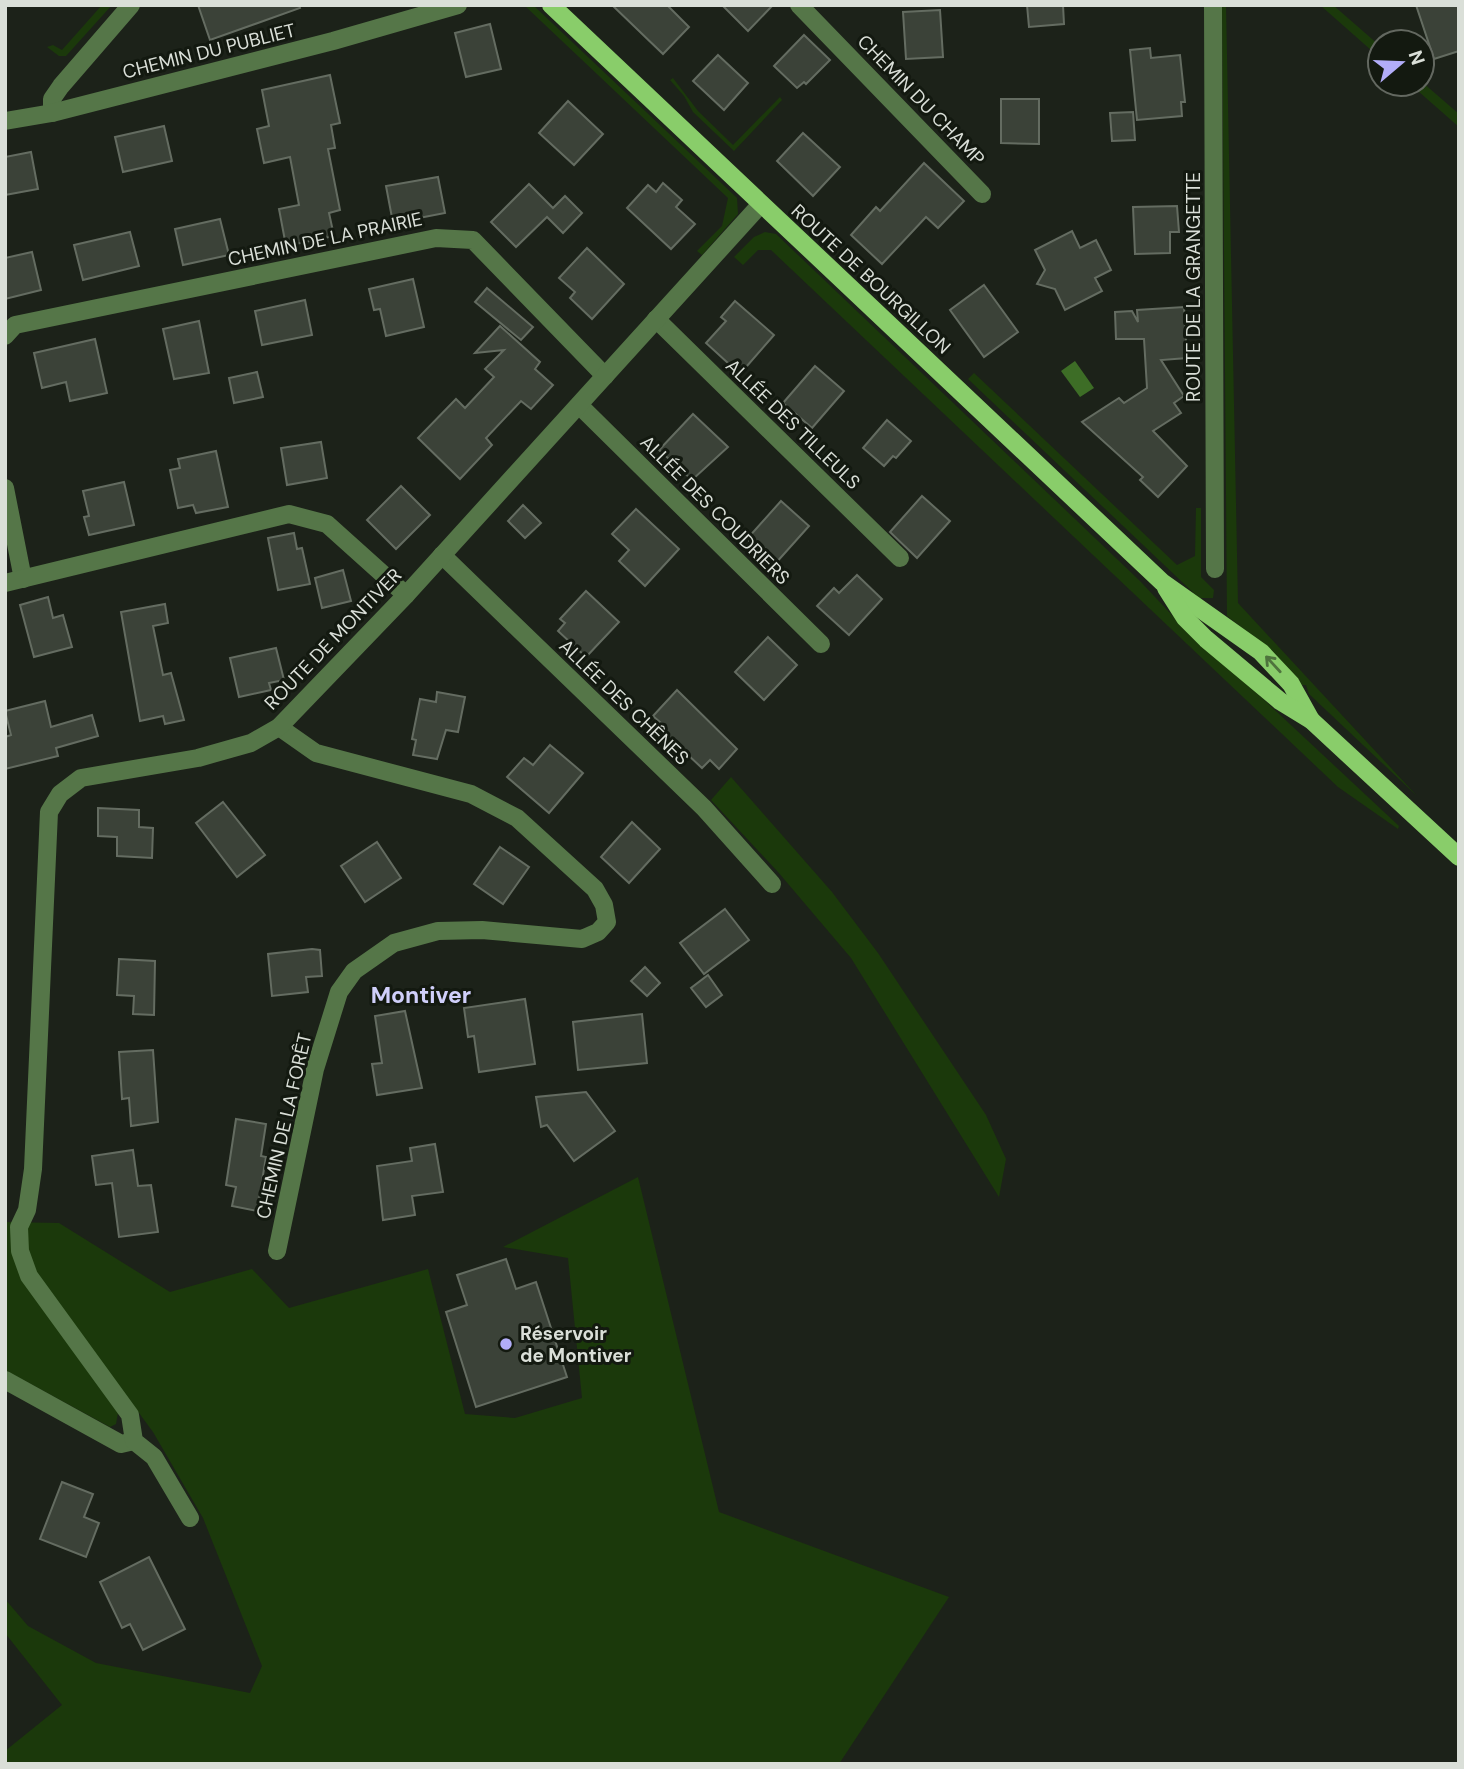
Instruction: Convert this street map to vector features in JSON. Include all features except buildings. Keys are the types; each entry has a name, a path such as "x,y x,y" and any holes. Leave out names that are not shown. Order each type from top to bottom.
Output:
{"main road":[{"name":"ROUTE DE BOURGILLON","path":"551,5 1162,582 1261,652 1291,684 1311,720"},
{"name":"ROUTE DE BOURGILLON","path":"1162,582 1185,618 1206,639 1280,701 1311,720"},
{"path":"1311,720 1459,857"}],"street":[{"path":"52,113 52,99 61,86 131,5"},
{"name":"CHEMIN DU PUBLIET","path":"5,121 52,113 333,41 458,5"},
{"name":"CHEMIN DU CHAMP","path":"799,5 982,194"},
{"name":"ROUTE DE LA GRANGETTE","path":"1213,5 1215,569"},
{"name":"ROUTE DE MONTIVER","path":"134,1441 130,1415 29,1276 20,1251 19,1227 30,1194 49,812 60,794 81,778 198,758 251,743 279,727 406,595 761,204"},
{"name":"CHEMIN DE LA PRAIRIE","path":"5,336 15,325 436,237 473,240 605,376"},
{"name":"ALLÉE DES TILLEULS","path":"656,319 900,558"},
{"name":"ALLÉE DES COUDRIERS","path":"579,405 821,644"},
{"path":"5,488 14,581 289,514 327,524 406,595"},
{"name":"ALLÉE DES CHÊNES","path":"442,555 704,808 772,884"},
{"name":"CHEMIN DE LA FORÊT","path":"277,1251 315,1069 339,992 354,971 394,943 438,931 482,930 582,939 598,932 607,922 604,905 594,889 517,818 471,794 316,752 279,727"},
{"path":"5,1380 121,1444 134,1441 154,1457 190,1518"}],"shaded area":[{"path":"102,5 112,5 66,56 59,56 47,47 53,45 62,50"},
{"path":"524,5 533,5 737,198 738,214 702,255 697,251 722,226 728,198"},
{"path":"1222,5 1226,5 1238,603 1417,796 1309,694 1306,685 1302,685 1273,652 1227,616"},
{"path":"1320,5 1333,5 1366,34 1366,46"},
{"path":"673,78 698,111 733,145 780,97 782,100 734,151 693,112 670,80"},
{"path":"1436,94 1459,114 1459,127 1426,98 1436,98"},
{"path":"765,232 776,234 1140,581 1201,646 1245,682 1399,826 1398,829 1338,787 771,250 758,250 743,265 734,257 754,237"},
{"path":"1075,361 1094,388 1080,397 1061,371"},
{"path":"974,373 1177,565 1195,556 1196,508 1201,508 1201,577 1214,590 1213,598 1199,598 968,379"},
{"path":"731,777 832,892 878,953 986,1115 1006,1159 999,1197 851,958 778,872 711,800"},
{"path":"638,1177 719,1512 949,1597 839,1764 5,1764 5,1751 62,1705 5,1633 5,1599 28,1626 96,1663 250,1693 262,1666 203,1518 153,1432 122,1390 116,1424 110,1427 5,1370 5,1222 59,1223 170,1292 252,1269 289,1308 428,1269 465,1414 515,1418 582,1398 568,1258 503,1247"}],"place":[{"name":"Réservoir de Montiver","path":"506,1344"}],"district":[{"name":"Montiver","path":"421,995"}]}
